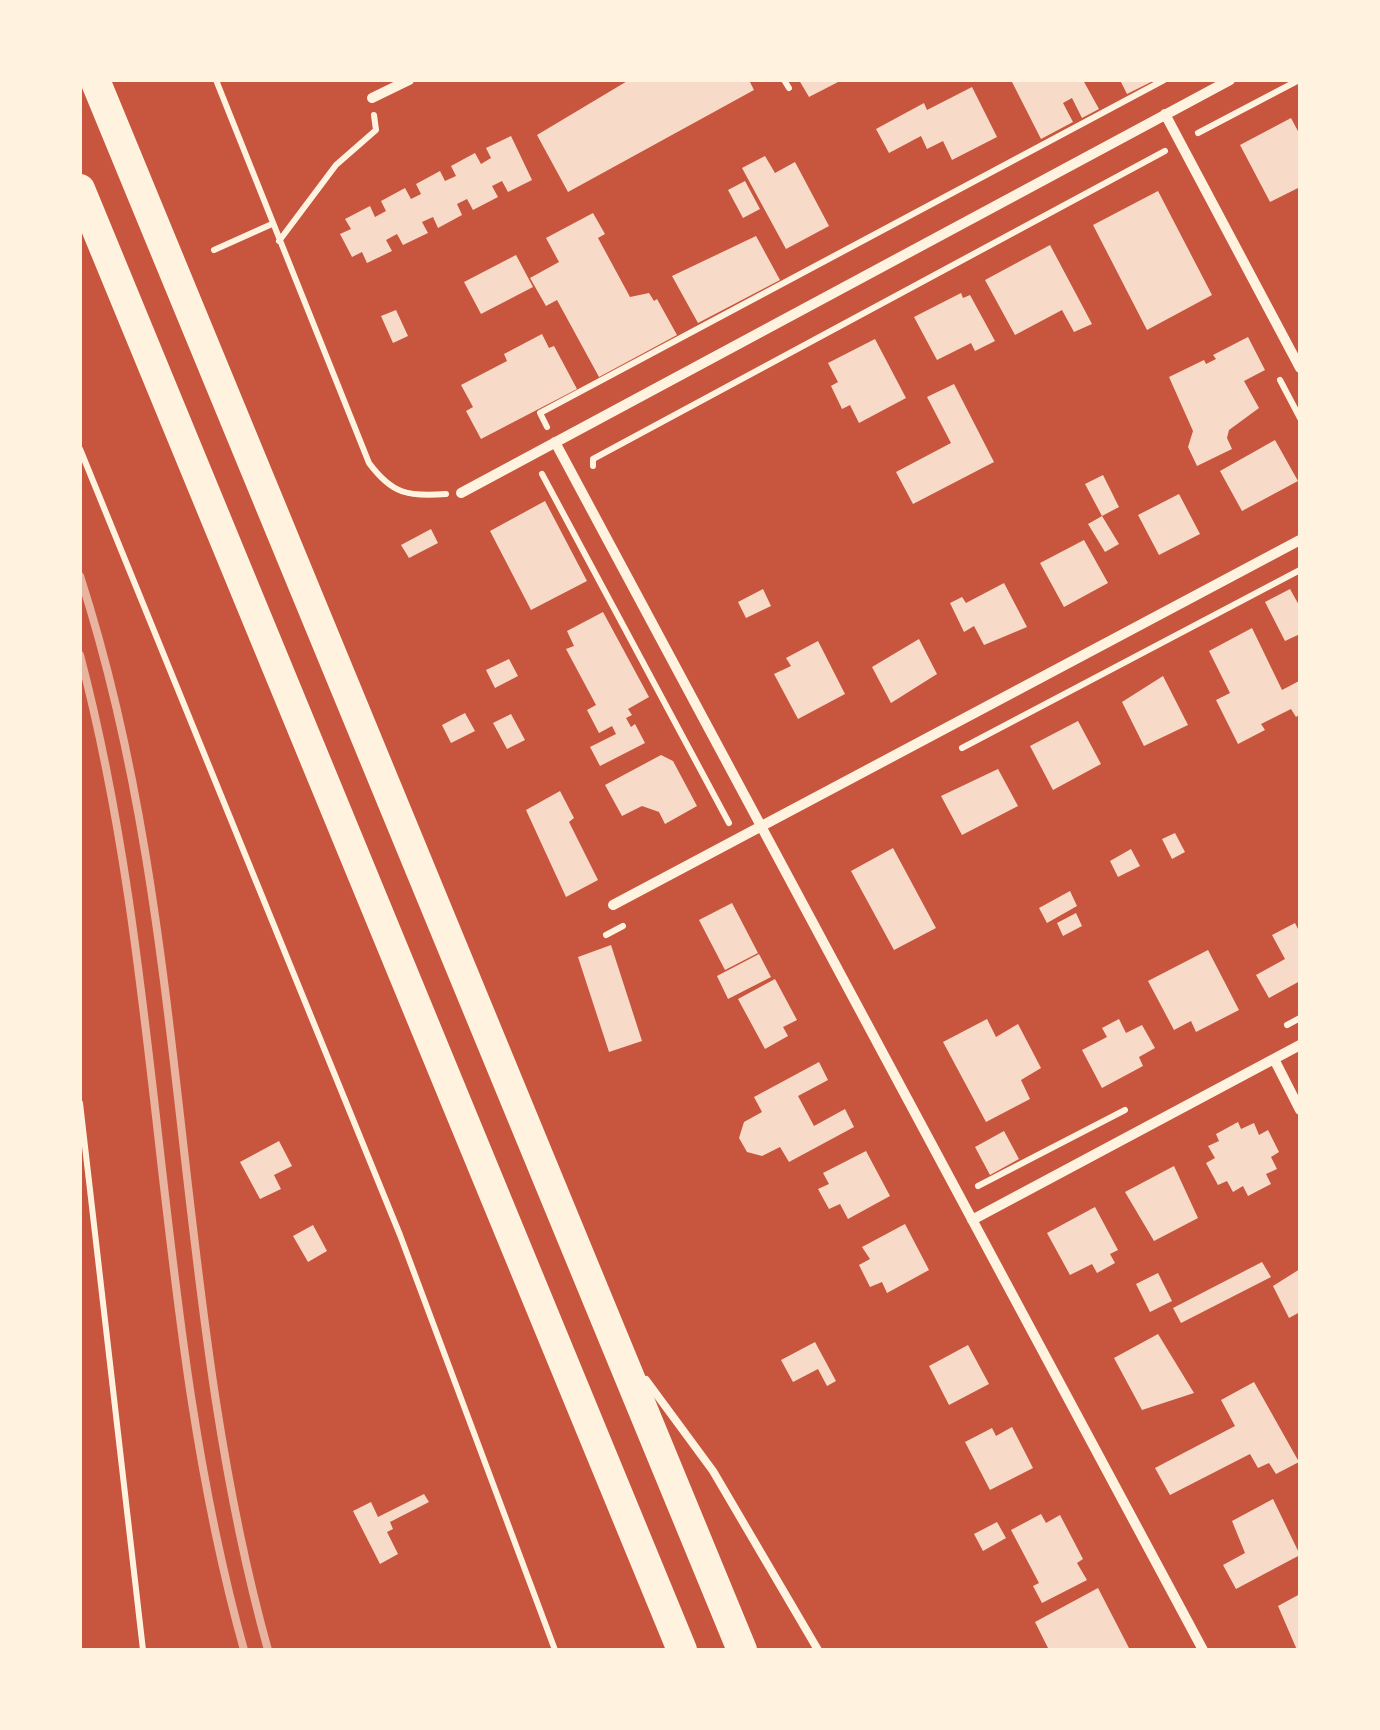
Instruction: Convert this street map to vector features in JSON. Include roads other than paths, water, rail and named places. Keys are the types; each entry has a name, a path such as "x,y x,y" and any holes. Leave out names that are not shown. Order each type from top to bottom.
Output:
{"highway":[{"path":"96,80 742,1650"},
{"path":"80,189 682,1650"}],"street":[{"path":"372,98 409,80"},
{"path":"461,493 1230,80"},
{"path":"1165,114 1300,368"},
{"path":"554,442 1203,1650"},
{"path":"613,905 1300,540"},
{"path":"972,1220 1300,1045"},
{"path":"1274,1059 1300,1110"}],"lane":[{"path":"614,1338 713,1471 818,1650"}],"railway":[{"path":"80,576 117,708 143,841 213,1383 236,1517 268,1650"},
{"path":"80,655 108,778 129,902 192,1403 214,1527 244,1650"}]}
